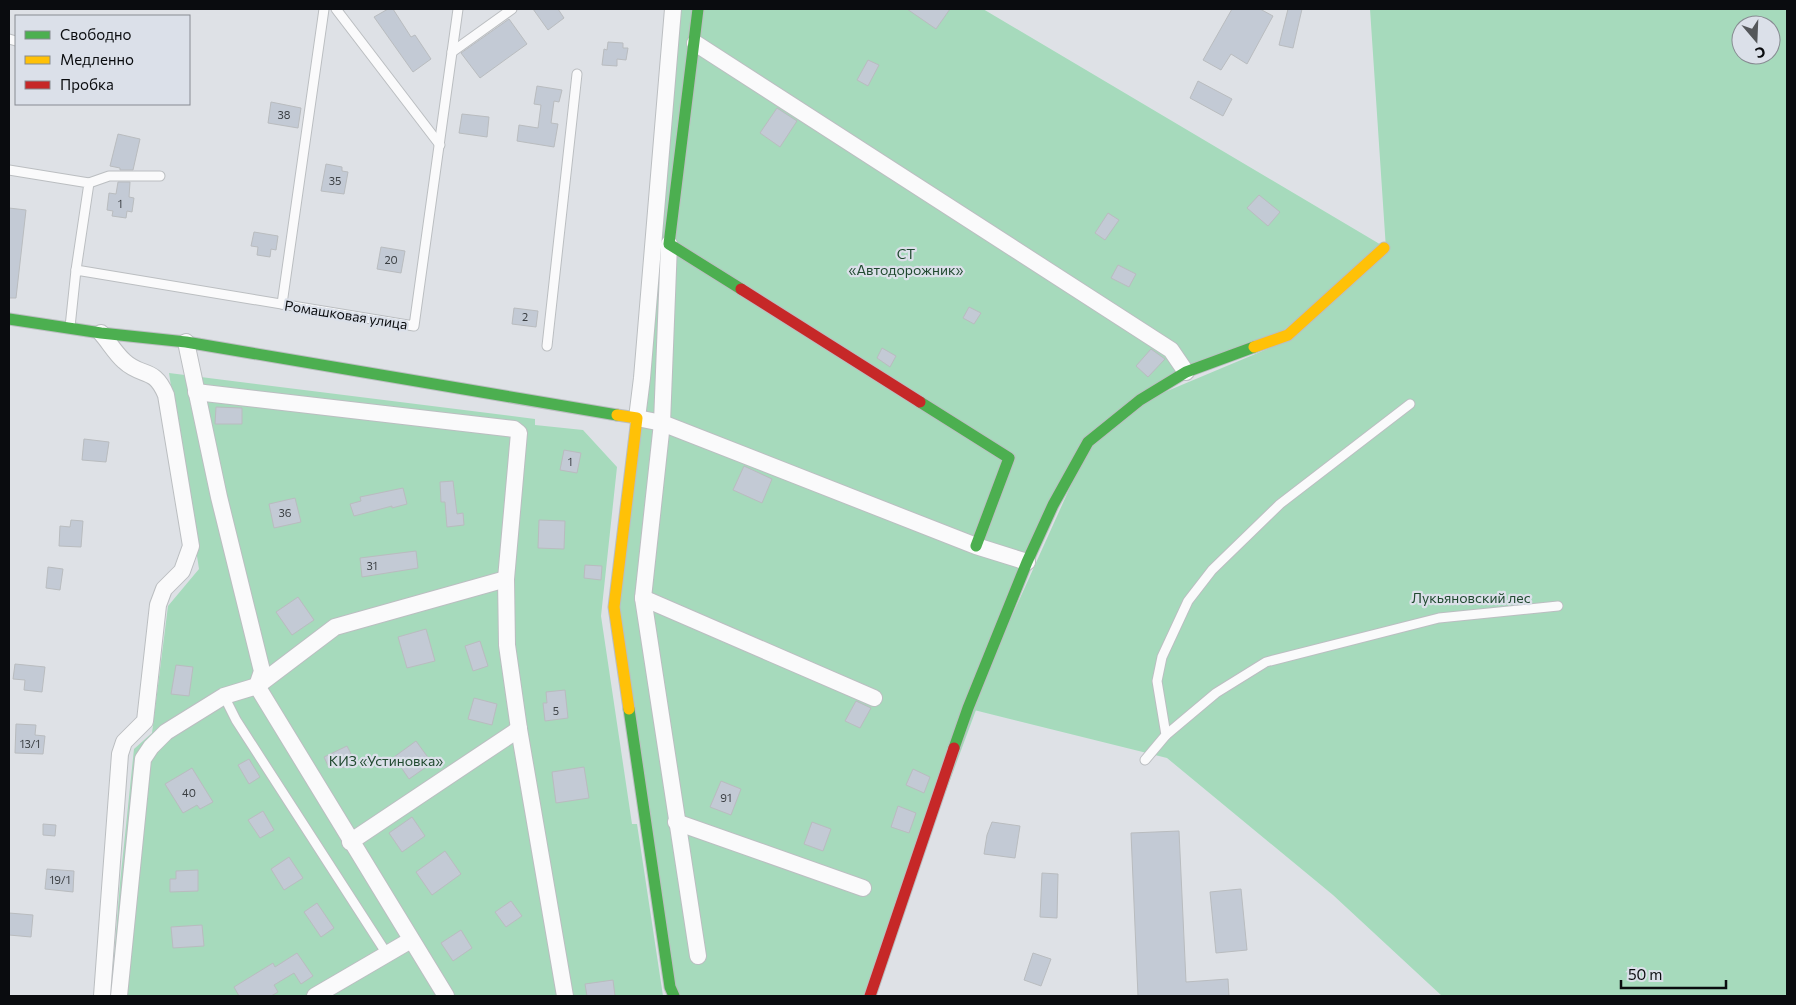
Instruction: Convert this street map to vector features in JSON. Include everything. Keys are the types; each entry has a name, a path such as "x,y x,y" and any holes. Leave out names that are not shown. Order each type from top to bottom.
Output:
{"street":[{"path":"656,996 672,991 614,607 642,378 673,9"},
{"path":"698,9 669,244 662,423 643,598 698,956"},
{"path":"695,43 1171,350 1186,372"},
{"path":"669,244 1009,458 976,546"},
{"path":"870,996 968,708 1027,562 1054,505 1088,442 1140,400 1186,372 1288,335 1384,248"},
{"path":"9,318 70,326 101,333 186,342 662,423 976,546 1027,562"},
{"path":"101,333 125,362 153,375 160,382 166,395 191,546 182,571 164,590 158,604 145,720 124,742 120,754 102,996"},
{"path":"186,342 196,392 262,671 257,686 350,842 446,996"},
{"path":"196,392 514,429 519,433 506,579 507,645 519,729 565,996"},
{"path":"119,996 143,759 151,746 166,732 224,696 257,686 335,627 506,579"},
{"path":"643,598 874,698"},
{"path":"350,842 519,729"},
{"path":"676,822 863,888"},
{"path":"315,996 411,940"}],"lane":[{"path":"282,304 324,9"},
{"path":"336,9 440,145"},
{"name":"Ромашковая улица","path":"76,270 414,326 458,9"},
{"path":"452,52 512,9"},
{"path":"547,346 577,74"},
{"path":"9,170 89,183 109,176 160,176"},
{"path":"70,326 89,183"},
{"path":"1166,735 1157,681 1162,657 1188,601 1212,570 1280,504 1410,404"},
{"path":"1145,760 1166,735 1216,693 1266,662 1439,618 1558,606"},
{"path":"224,696 236,720 387,954"}],"green space":[{"name":"СТ «Автодорожник»","path":"673,9 983,9 1383,246 1284,330 1138,398 1052,505 870,996 674,996 614,607"},
{"name":"Лукьяновский лес","path":"1370,9 1787,9 1787,996 1442,996 1333,895 1167,758 970,709 1090,443 1141,402 1291,339 1386,249"},
{"name":"КИЗ «Устиновка»","path":"169,373 535,419 535,425 583,430 617,467 601,616 632,824 637,824 663,996 111,996 120,883 134,749 152,733 168,606 199,569"}],"building":[{"path":"388,9 393,9 411,37 415,35 431,59 413,72 374,17"},
{"path":"533,9 558,9 564,18 548,30"},
{"path":"907,9 950,9 936,29"},
{"path":"1232,9 1260,9 1273,16 1247,64 1231,54 1221,70 1203,60"},
{"path":"1288,9 1302,9 1293,48 1279,45"},
{"path":"509,19 527,44 480,78 461,53"},
{"path":"608,42 623,43 623,48 628,48 626,60 617,59 617,66 602,65 604,49 607,50"},
{"path":"868,60 879,65 868,86 857,80"},
{"path":"1198,81 1232,99 1223,116 1190,98"},
{"path":"537,86 562,90 559,102 554,101 551,123 558,124 554,147 517,141 519,125 538,128 541,105 534,104"},
{"path":"271,102 301,108 298,128 268,123"},
{"path":"777,108 797,121 780,147 760,133"},
{"path":"462,114 489,117 487,137 459,133"},
{"path":"118,134 140,139 133,170 120,170 120,168 110,166"},
{"path":"326,164 342,167 342,171 348,172 344,194 321,191"},
{"path":"118,182 130,182 129,197 134,198 132,212 127,211 126,218 112,216 113,211 107,210 109,193 116,194"},
{"path":"1259,195 1280,212 1268,226 1247,208"},
{"path":"9,208 26,210 16,298 9,298"},
{"path":"1108,213 1119,220 1105,240 1095,233"},
{"path":"254,232 278,236 276,250 271,249 270,257 257,255 258,247 251,246"},
{"path":"381,247 405,251 401,273 377,269"},
{"path":"1118,265 1136,274 1129,287 1111,278"},
{"path":"969,307 981,313 974,324 963,318"},
{"path":"514,308 538,311 536,327 512,324"},
{"path":"882,348 896,356 890,367 877,358"},
{"path":"1151,349 1165,359 1148,377 1136,366"},
{"path":"216,407 242,408 242,424 215,424"},
{"path":"84,439 109,442 106,462 82,460"},
{"path":"564,450 581,453 577,473 560,470"},
{"path":"744,466 772,479 762,503 733,490"},
{"path":"453,481 457,514 463,513 464,525 447,527 445,502 441,502 440,482"},
{"path":"403,488 407,504 354,516 350,504 361,501 360,497"},
{"path":"295,498 301,522 274,528 269,504"},
{"path":"71,520 83,521 81,547 59,546 60,526 70,527"},
{"path":"539,520 565,521 564,549 538,548"},
{"path":"416,551 418,568 362,577 360,558"},
{"path":"585,565 602,566 601,580 584,578"},
{"path":"48,567 63,569 60,590 46,588"},
{"path":"298,597 314,620 292,635 276,612"},
{"path":"426,629 435,661 407,668 398,637"},
{"path":"480,641 488,666 473,671 465,646"},
{"path":"15,664 45,667 42,692 24,690 25,680 13,679"},
{"path":"176,665 193,667 189,696 171,694"},
{"path":"565,690 568,718 545,721 543,703 547,703 546,692"},
{"path":"474,698 497,704 492,725 468,719"},
{"path":"856,701 871,708 860,728 845,721"},
{"path":"16,724 36,725 35,735 45,736 43,754 15,753"},
{"path":"416,741 432,763 409,779 394,757"},
{"path":"347,746 355,762 343,768 340,763 329,768 324,757"},
{"path":"249,759 260,777 249,784 238,765"},
{"path":"584,767 589,798 556,803 552,772"},
{"path":"192,768 213,802 200,809 197,805 183,813 165,784"},
{"path":"913,769 930,777 924,793 906,785"},
{"path":"721,781 741,789 731,815 710,807"},
{"path":"898,806 916,813 909,833 891,827"},
{"path":"263,811 274,830 260,838 248,820"},
{"path":"412,817 425,836 402,852 389,833"},
{"path":"812,822 831,829 823,851 804,844"},
{"path":"992,822 1020,826 1015,858 984,854 987,835"},
{"path":"43,824 56,825 55,836 43,835"},
{"path":"1179,831 1186,982 1228,979 1229,996 1138,996 1131,833"},
{"path":"445,851 461,874 432,895 416,872"},
{"path":"289,857 303,878 284,890 271,869"},
{"path":"47,869 74,871 73,892 45,889"},
{"path":"198,870 198,891 170,892 170,879 176,879 176,871"},
{"path":"1042,873 1058,874 1057,918 1040,917"},
{"path":"1241,889 1247,950 1216,953 1210,892"},
{"path":"511,901 522,916 506,927 495,912"},
{"path":"317,903 334,928 321,937 304,912"},
{"path":"9,913 33,915 31,937 9,935"},
{"path":"202,925 204,946 173,948 171,927"},
{"path":"461,930 472,948 453,961 441,943"},
{"path":"297,953 313,976 301,984 294,973 274,985 278,992 271,996 239,996 234,987 273,963 275,967"},
{"path":"1033,953 1051,959 1041,986 1024,980"},
{"path":"613,980 615,996 587,996 585,984"}],"traffic: fast":[{"path":"698,9 669,244 741,289"},
{"path":"9,319 101,333 186,342 617,415"},
{"path":"954,748 968,708 1027,562 1053,505 1088,442 1140,400 1186,372 1254,347"},
{"path":"920,402 1009,458 976,546"},
{"path":"629,709 670,987 674,996"}],"traffic: slow":[{"path":"1254,347 1288,335 1384,248"},
{"path":"617,415 637,418 614,607 629,709"}],"traffic: jam":[{"path":"741,289 920,402"},
{"path":"870,996 954,748"}]}
